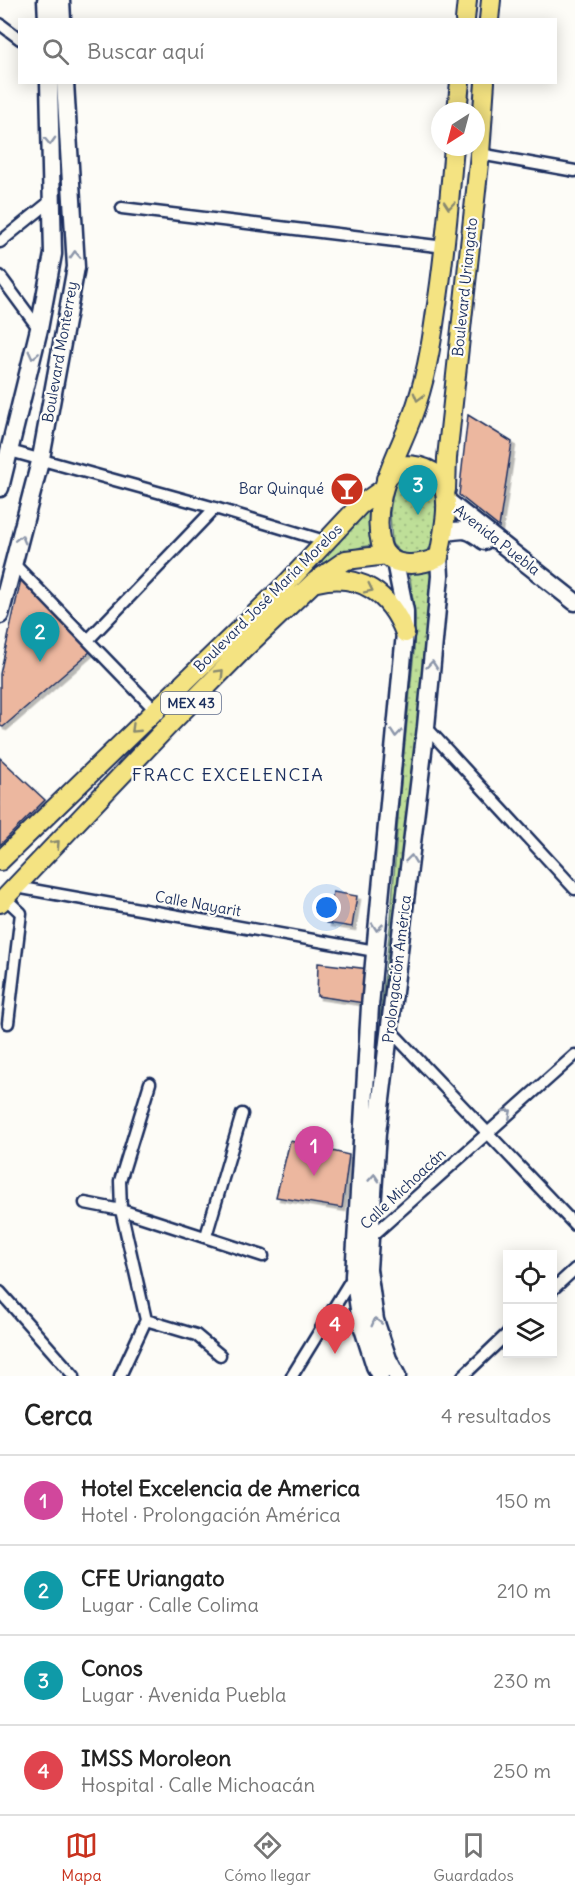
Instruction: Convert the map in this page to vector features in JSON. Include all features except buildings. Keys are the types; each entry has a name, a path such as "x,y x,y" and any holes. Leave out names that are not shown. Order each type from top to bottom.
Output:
{"main road":[{"path":"465,18 467,0"},
{"path":"489,18 491,0"},
{"path":"458,102 460,84"},
{"name":"Boulevard Uriangato","path":"484,102 485,84"},
{"name":"Boulevard Uriangato","path":"385,484 413,416 429,362 445,247 453,156"},
{"name":"Boulevard Uriangato","path":"446,496 447,458 480,156"},
{"name":"MEX 43","path":"385,484 400,465 417,464 436,472 446,496"},
{"path":"385,484 381,499 381,545 391,559"},
{"name":"Boulevard José María Morelos","path":"0,861 328,542 360,505 385,484"},
{"path":"439,557 446,496"},
{"name":"MEX 43","path":"391,559 420,564 439,557"},
{"name":"Boulevard José María Morelos","path":"7,896 170,724 313,584 346,560 391,559"},
{"path":"313,584 339,580 368,586 388,601 399,617 405,633"},
{"path":"0,870 12,877 7,896"}],"street":[{"path":"46,0 47,18"},
{"path":"61,0 62,18"},
{"path":"0,24 18,38"},
{"name":"Boulevard Monterrey","path":"0,487 39,329 53,254 48,84"},
{"name":"Boulevard Monterrey","path":"0,615 41,458 76,267 65,84"},
{"path":"485,155 575,171"},
{"path":"0,242 52,200"},
{"path":"122,208 445,247"},
{"path":"0,276 39,329"},
{"path":"10,451 328,542"},
{"name":"Avenida Puebla","path":"446,496 575,602"},
{"path":"89,639 215,508"},
{"name":"Avenida Puebla","path":"443,534 462,529 472,531 575,615"},
{"name":"Prolongación América","path":"397,1376 388,1359 375,1320 368,1269 377,1133 426,727 440,576 439,557"},
{"name":"Prolongación América","path":"380,1376 361,1322 354,1276 370,1006 405,633 405,611 391,559"},
{"path":"14,564 170,724"},
{"path":"426,727 575,889"},
{"path":"7,896 21,913 8,1023"},
{"name":"Calle Nayarit","path":"7,896 375,951"},
{"path":"370,1006 378,1019 488,1131 575,1225"},
{"name":"Calle Michoacán","path":"292,1376 354,1276 371,1236 575,1055"},
{"path":"120,1376 146,1320 121,1210 120,1181 150,1083"},
{"path":"206,1236 242,1114"},
{"path":"85,1203 121,1210 263,1256"},
{"path":"557,1285 575,1269"},
{"path":"0,1292 74,1376"},
{"path":"146,1320 196,1335 220,1355"},
{"path":"463,1376 503,1337"}],"green space":[{"path":"406,469 441,484 433,545 422,555 402,554 392,544 390,513 394,484"},
{"path":"370,511 373,545 361,547 323,563 321,560"},
{"path":"434,568 386,1023 380,1018 391,919 399,803 414,651 415,617 409,569"}],"place":[{"name":"Bar Quinqué","path":"347,489"},
{"name":"Conos","path":"418,515"},
{"name":"CFE Uriangato","path":"40,662"},
{"name":"Hotel Excelencia de America","path":"314,1176"},
{"name":"IMSS Moroleon","path":"335,1354"}],"district":[{"name":"FRACC EXCELENCIA","path":"228,775"}]}
